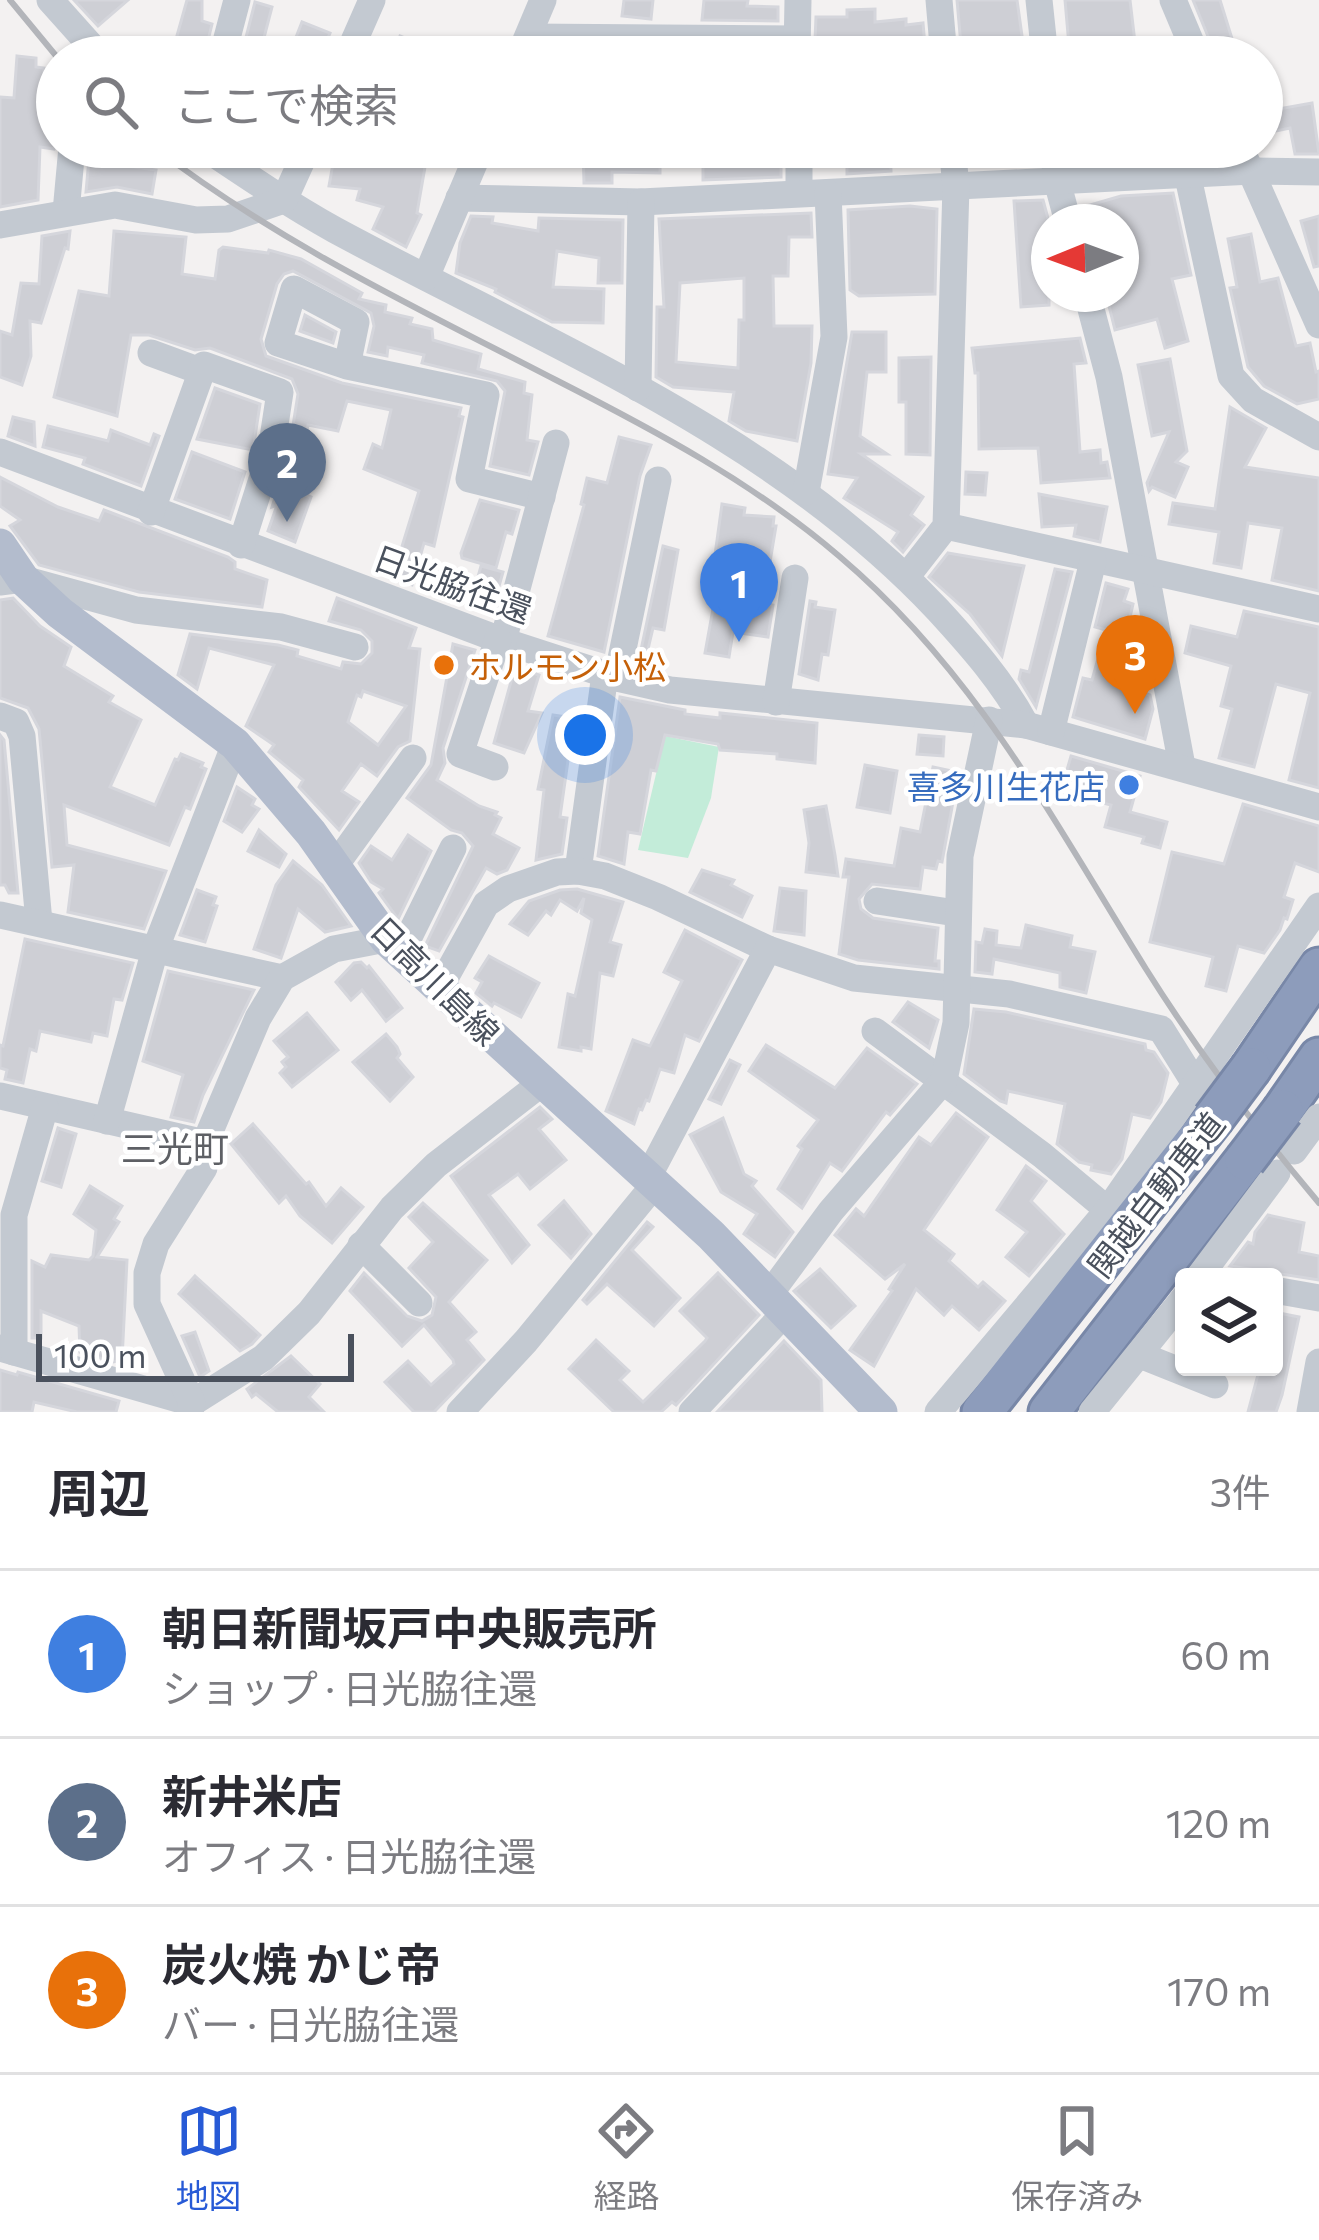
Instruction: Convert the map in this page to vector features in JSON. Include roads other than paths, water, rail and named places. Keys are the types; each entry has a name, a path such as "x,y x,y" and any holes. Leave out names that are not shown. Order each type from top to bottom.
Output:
{"highway":[{"name":"関越自動車道","path":"982,1412 1213,1119 1319,968"},
{"name":"関越自動車道","path":"1049,1412 1258,1144 1319,1058"}],"main road":[{"name":"日高川島線","path":"0,545 12,581 235,744 394,946 652,1180 879,1412"}],"street":[{"path":"50,0 82,36"},
{"path":"228,36 237,0"},
{"path":"356,36 371,0"},
{"path":"528,36 542,0"},
{"path":"797,36 798,0"},
{"path":"939,0 942,36"},
{"path":"1039,0 1043,36"},
{"path":"1173,0 1188,36"},
{"path":"1283,166 1319,172"},
{"path":"65,212 70,168"},
{"path":"236,168 284,200 638,388 770,465 907,576 1039,728"},
{"path":"0,225 116,205 196,220 228,219 284,200 298,168"},
{"path":"426,277 472,168"},
{"path":"805,168 834,337 806,492"},
{"path":"907,576 946,526 954,168"},
{"path":"1056,168 1063,204"},
{"path":"459,198 641,202 1188,177 1217,168"},
{"path":"1250,168 1319,325"},
{"path":"1188,177 1231,376 1253,400 1319,437"},
{"path":"638,388 641,202"},
{"path":"1092,312 1109,377 1182,766"},
{"path":"151,353 200,371"},
{"path":"151,512 204,365 280,392 271,451 241,545"},
{"path":"346,365 486,395 469,479 542,496"},
{"path":"495,767 460,754 501,640 556,442"},
{"name":"日光脇往還","path":"0,452 241,545 611,676 670,689 776,702 1039,728 1319,807"},
{"path":"578,871 611,676 658,480"},
{"path":"946,526 1319,609"},
{"path":"1039,728 1093,560"},
{"path":"776,702 795,578"},
{"path":"12,581 136,610 281,627 355,647"},
{"path":"0,716 16,722 22,736 39,922"},
{"path":"692,1412 777,1304 830,1211 944,1081 956,1023 956,913 970,796 989,720"},
{"path":"107,1120 155,950 235,744"},
{"path":"334,866 412,758"},
{"path":"191,1408 147,1304 147,1273 156,1244 204,1168 205,1143 258,1018 282,979 334,949 394,946 453,848"},
{"path":"440,989 486,904 508,889 557,872 578,871 658,897 768,950 854,979 1009,994 1161,1029 1196,1085"},
{"path":"877,902 956,913"},
{"path":"938,1412 1108,1210 1319,907"},
{"path":"0,915 282,979"},
{"path":"460,1412 526,1341 652,1180 768,950"},
{"path":"875,1031 1108,1210"},
{"path":"191,1408 263,1358 309,1313 361,1245 436,1165 543,1082"},
{"path":"0,1096 205,1143"},
{"path":"44,1106 14,1215 7,1350 191,1408"},
{"path":"1216,1268 1319,1117"},
{"path":"361,1245 419,1303"},
{"path":"1283,1292 1319,1298"},
{"path":"1092,1412 1175,1310"},
{"path":"1140,1355 1215,1384"},
{"path":"1310,1412 1319,1362"}],"railway":[{"path":"10,0 40,36"},
{"path":"183,168 298,243 702,459 839,556 888,601 972,698 1044,803 1186,1030 1319,1203"}],"place":[{"name":"新井米店","path":"287,522"},
{"name":"朝日新聞坂戸中央販売所","path":"739,642"},
{"name":"ホルモン小松","path":"444,665"},
{"name":"炭火焼 かじ帝","path":"1135,714"},
{"name":"喜多川生花店","path":"1129,785"}],"district":[{"name":"三光町","path":"175,1147"}]}
